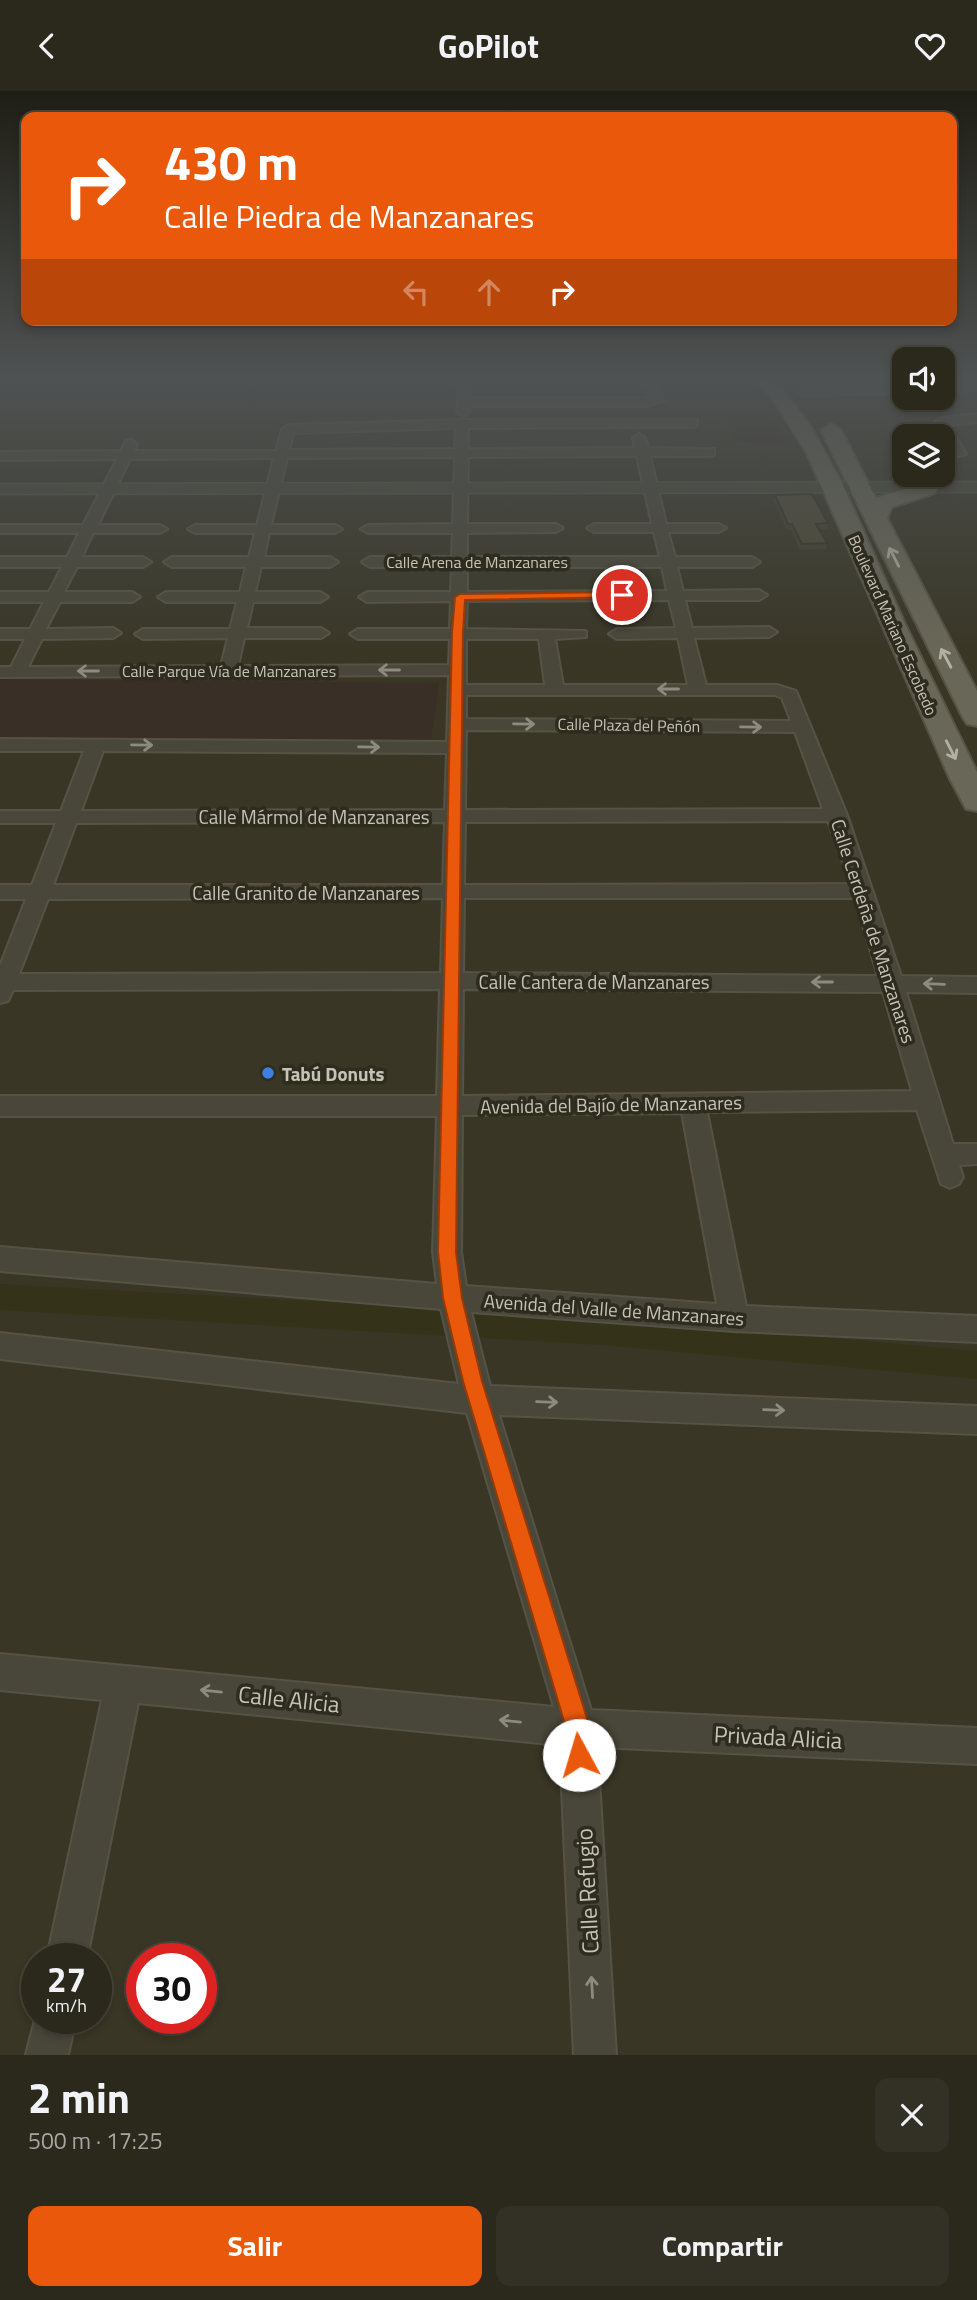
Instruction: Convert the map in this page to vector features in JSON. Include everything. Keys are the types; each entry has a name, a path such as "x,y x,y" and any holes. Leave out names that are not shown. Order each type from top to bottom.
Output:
{"main road":[{"name":"Boulevard Mariano Escobedo","path":"822,470 921,691 977,801"},
{"name":"Boulevard Mariano Escobedo","path":"851,470 977,718"},
{"path":"875,520 883,503 927,488"}],"street":[{"path":"8,671 37,633 118,470"},
{"path":"228,671 279,470"},
{"name":"Calle Refugio","path":"462,470 453,816 447,1252 454,1303 476,1390 578,1728 595,2055"},
{"path":"647,470 698,689"},
{"path":"0,489 977,487"},
{"path":"426,490 492,490"},
{"path":"368,529 556,528"},
{"path":"594,528 719,528"},
{"path":"0,529 160,529"},
{"path":"195,529 335,529"},
{"path":"0,562 144,562"},
{"path":"172,562 330,562"},
{"name":"Calle Arena de Manzanares","path":"370,562 752,562"},
{"path":"368,597 759,595"},
{"path":"0,597 132,597"},
{"path":"166,597 320,597"},
{"path":"617,634 769,632"},
{"path":"0,633 113,633"},
{"path":"143,634 321,633"},
{"path":"546,633 555,690"},
{"path":"358,634 580,634"},
{"name":"Calle Parque Vía de Manzanares","path":"8,671 228,671 457,680"},
{"name":"Calle Plaza del Peñón","path":"457,680 555,690 785,691"},
{"name":"Calle Cerdeña de Manzanares","path":"785,691 793,701 864,891 946,1166 977,1154"},
{"name":"Calle Plaza del Peñón","path":"456,724 802,727"},
{"path":"0,745 456,748"},
{"path":"2,987 96,745"},
{"name":"Calle Mármol de Manzanares","path":"0,817 837,815"},
{"name":"Calle Granito de Manzanares","path":"0,892 864,891"},
{"name":"Calle Cantera de Manzanares","path":"2,987 452,981 890,982 977,985"},
{"name":"Avenida del Bajío de Manzanares","path":"0,1106 448,1106 927,1100"},
{"path":"692,1103 733,1318"},
{"name":"Avenida del Valle de Manzanares","path":"0,1259 454,1303 977,1329"},
{"path":"0,1346 476,1390 977,1420"},
{"name":"Calle Alicia","path":"0,1672 578,1728"},
{"path":"70,1943 124,1682"},
{"name":"Privada Alicia","path":"578,1728 977,1746"},
{"path":"47,2055 52,2034"}],"shaded area":[{"path":"0,679 439,683 431,740 0,742"}],"building":[{"path":"812,494 828,523 816,524 827,543 802,544 792,524 788,524 775,495"}],"waterway":[{"path":"0,1297 602,1331 977,1365"}],"place":[{"name":"Tabú Donuts","path":"268,1073"}],"route":[{"path":"579,1755 578,1728 473,1381 453,1298 447,1252 458,633 460,597 622,595"}]}
